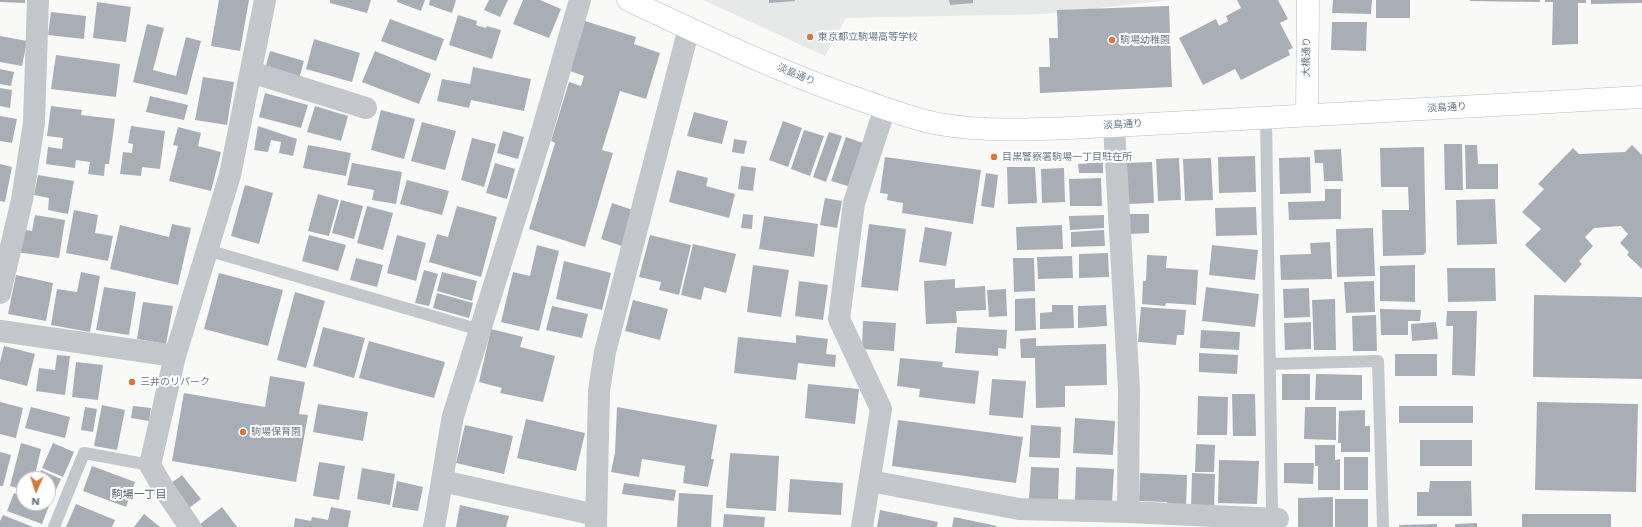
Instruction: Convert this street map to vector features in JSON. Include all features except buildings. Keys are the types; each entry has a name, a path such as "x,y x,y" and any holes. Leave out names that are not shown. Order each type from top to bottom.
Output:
{"main road":[{"name":"淡島通り","path":"628,0 825,88 938,124 992,130 1031,130 1114,126 1642,97"},
{"name":"大橋通り","path":"1307,115 1308,0"}],"street":[{"path":"0,293 22,200 34,123 38,0"},
{"path":"190,527 162,486 150,465 175,356 230,175 265,0"},
{"path":"434,527 453,416 539,142 580,0"},
{"path":"442,481 596,521 599,390 605,352 689,28"},
{"path":"251,72 366,108"},
{"path":"862,527 880,409 839,319 854,204 885,108"},
{"path":"1114,126 1129,390 1128,512"},
{"path":"0,331 175,356"},
{"path":"870,480 1017,518 1128,512 1201,521 1281,523"}],"lane":[{"path":"1266,117 1272,512 1281,523"},
{"path":"207,250 480,330"},
{"path":"1270,364 1378,361 1383,527"},
{"path":"54,527 84,453 150,465"}],"shaded area":[{"name":"東京都立駒場高等学校","path":"703,0 1170,0 1045,14 846,18 825,56"}],"place":[{"name":"東京都立駒場高等学校","path":"810,37"},
{"name":"駒場幼稚園","path":"1112,40"},
{"name":"目黒警察署駒場一丁目駐在所","path":"994,157"},
{"name":"三井のリパーク","path":"132,382"},
{"name":"駒場保育園","path":"243,432"}],"district":[{"name":"駒場一丁目","path":"139,495"}]}
